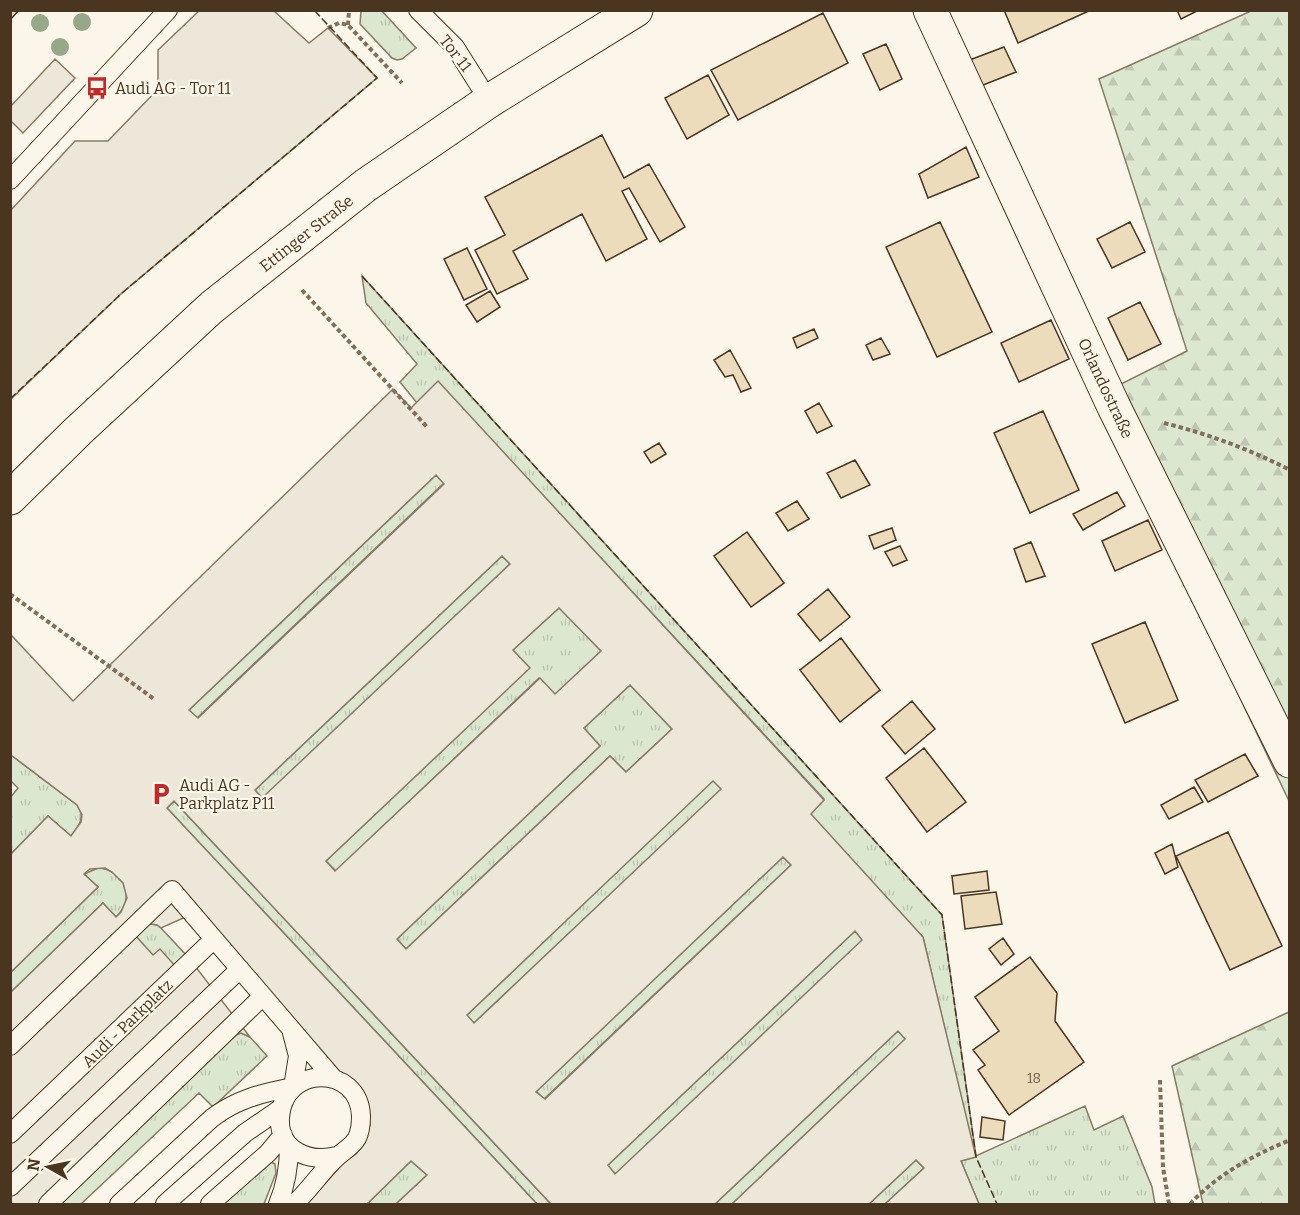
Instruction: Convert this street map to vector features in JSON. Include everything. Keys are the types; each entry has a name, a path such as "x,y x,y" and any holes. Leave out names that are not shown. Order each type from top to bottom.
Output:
{"street":[{"name":"Ettinger Straße","path":"10,498 78,431 213,307 366,185 489,101 636,10"},
{"name":"Orlandostraße","path":"930,10 1114,406 1290,761"}],"lane":[{"path":"10,180 168,10"},
{"name":"Tor 11","path":"418,10 455,47 489,101"},
{"path":"10,1046 172,890 334,1079"},
{"name":"Audi - Parkplatz","path":"10,1134 214,939"},
{"path":"10,1187 240,969"},
{"path":"48,1204 263,996"},
{"path":"290,1028 296,1042 298,1056 293,1087"},
{"path":"278,1204 285,1187 289,1165 286,1140 279,1122 284,1097 293,1087 319,1076 334,1079 346,1086 355,1096 361,1110 361,1124 357,1138 348,1149 324,1160 311,1159 299,1154 286,1140"},
{"path":"119,1204 228,1106 268,1092 293,1087"},
{"path":"165,1204 245,1133 280,1109"},
{"path":"210,1204 286,1140"},
{"path":"294,1204 337,1156"}],"path":[{"path":"348,25 349,10"},
{"path":"328,27 339,23 348,25 402,82"},
{"path":"302,290 427,427"},
{"path":"1114,406 1132,415 1211,436 1260,454 1290,470"},
{"path":"10,594 154,699"},
{"path":"1160,1080 1163,1167 1169,1204"},
{"path":"1190,1204 1205,1188 1236,1166 1290,1140"}],"green space":[{"path":"361,11 382,11 416,48 402,59 392,58 360,24"},
{"path":"1251,11 1289,11 1289,801 1097,396 1187,351 1099,79"},
{"path":"362,276 942,915 976,1156 1085,1106 1094,1130 1123,1116 1152,1187 1155,1204 979,1204 961,1161 975,1157 923,937 810,814 824,799 438,382 417,403 400,382 417,364 366,303"},
{"path":"436,475 444,483 197,718 189,710"},
{"path":"502,556 510,564 263,799 255,790"},
{"path":"560,607 601,651 555,695 539,678 336,871 326,861 529,668 513,650"},
{"path":"630,685 672,729 626,772 610,756 406,949 397,939 600,746 584,728"},
{"path":"11,755 80,809 79,825 71,836 48,816 11,854 10,798 18,788 11,781"},
{"path":"713,780 722,789 474,1023 466,1016"},
{"path":"174,801 551,1204 537,1204 167,808"},
{"path":"783,857 791,865 544,1099 536,1091"},
{"path":"98,868 115,874 125,886 125,902 122,910 116,917 103,903 11,992 11,972 98,887 84,874"},
{"path":"146,923 161,928 188,957 176,967 153,956 134,934"},
{"path":"855,931 863,940 616,1174 607,1166"},
{"path":"1289,1012 1289,1204 1203,1204 1172,1066"},
{"path":"898,1031 906,1039 732,1204 715,1204"},
{"path":"241,1033 250,1037 267,1056 213,1107 199,1093 81,1204 56,1204 236,1034"},
{"path":"268,1160 275,1164 276,1173 264,1204 218,1204"},
{"path":"916,1160 924,1168 885,1204 869,1204"},
{"path":"411,1161 427,1175 396,1204 367,1204"}],"shaded area":[{"path":"200,10 274,11 309,43 328,28 377,78 122,293 11,399 11,210 75,141 108,141 158,89 158,50"},
{"path":"55,59 75,78 23,133 11,121 11,106"},
{"name":"Audi AG - Parkplatz P11","path":"438,381 824,800 811,814 923,937 976,1157 961,1161 979,1204 885,1204 924,1168 916,1160 869,1204 732,1204 905,1039 898,1031 715,1204 551,1204 174,801 167,808 537,1204 396,1204 427,1175 411,1161 367,1204 307,1204 345,1161 356,1154 365,1143 370,1125 368,1109 199,911 161,928 146,923 134,934 153,955 160,949 176,967 188,957 250,1037 241,1033 236,1035 56,1204 11,1204 11,992 103,903 116,917 121,912 127,898 123,883 112,872 105,868 90,869 84,874 98,887 11,972 11,854 48,816 71,836 81,822 82,815 77,805 11,755 11,635 73,701 393,389 411,408","holes":["436,475 444,484 198,718 189,710","502,556 510,564 262,798 255,790","559,608 601,651 555,694 540,678 335,871 326,861 530,668 513,650","630,685 672,729 626,772 610,756 406,949 397,939 600,746 584,728","713,781 721,789 474,1023 467,1015","783,857 791,865 545,1099 536,1092","855,931 862,940 615,1174 608,1165"]}],"building":[{"path":"10,10 19,10 10,20"},
{"path":"1004,10 1091,10 1018,43"},
{"path":"1177,10 1199,10 1181,19"},
{"path":"823,13 848,63 738,120 711,70"},
{"path":"886,44 902,79 880,90 863,54"},
{"path":"1004,47 1016,72 978,87 967,61"},
{"path":"708,75 729,115 687,139 665,98"},
{"path":"602,135 624,178 649,164 685,227 660,242 629,188 622,191 647,239 606,261 582,214 513,251 528,279 497,294 475,250 505,235 485,197"},
{"path":"966,147 979,177 928,198 919,174"},
{"path":"940,222 992,332 937,357 886,247"},
{"path":"1130,222 1145,252 1112,268 1097,239"},
{"path":"467,248 487,289 464,300 444,259"},
{"path":"490,291 500,307 477,322 466,305"},
{"path":"1140,302 1161,344 1128,360 1108,318"},
{"path":"1051,320 1069,359 1019,382 1001,343"},
{"path":"814,329 818,338 797,348 793,338"},
{"path":"881,338 890,354 873,360 866,345"},
{"path":"730,350 751,388 741,392 733,375 725,377 714,360"},
{"path":"819,403 832,426 817,433 805,411"},
{"path":"1043,411 1079,490 1030,513 994,433"},
{"path":"659,443 666,454 651,463 644,452"},
{"path":"855,460 870,485 841,498 827,473"},
{"path":"1117,492 1125,506 1083,530 1073,514"},
{"path":"797,501 809,519 788,531 776,513"},
{"path":"1148,520 1162,550 1115,571 1102,541"},
{"path":"892,528 896,540 874,549 869,536"},
{"path":"747,532 784,583 751,607 714,556"},
{"path":"1031,542 1045,576 1026,582 1014,549"},
{"path":"900,546 907,560 893,566 885,552"},
{"path":"828,589 850,617 820,641 798,614"},
{"path":"1145,622 1178,700 1125,723 1092,644"},
{"path":"841,638 880,690 840,722 800,670"},
{"path":"912,701 935,729 905,754 882,726"},
{"path":"924,748 966,802 927,832 886,778"},
{"path":"1245,754 1258,776 1208,802 1195,780"},
{"path":"1194,787 1203,802 1169,819 1161,805"},
{"path":"1228,832 1282,946 1230,970 1176,856"},
{"path":"1172,844 1178,867 1165,874 1155,853"},
{"path":"987,871 989,890 954,894 952,876"},
{"path":"996,892 1002,924 965,929 961,896"},
{"path":"1003,938 1014,954 1001,965 989,949"},
{"path":"1030,957 1057,993 1055,1021 1084,1062 1009,1115 978,1070 985,1065 973,1050 999,1031 975,997"},
{"path":"982,1117 1005,1121 1003,1140 980,1137"}],"fence":[{"path":"10,399 122,293 377,78 314,10"},
{"path":"362,276 942,915 976,1157 997,1204"}],"place":[{"name":"Audi AG - Tor 11","path":"97,88"},
{"name":"Audi AG - Parkplatz P11","path":"161,794"}]}
